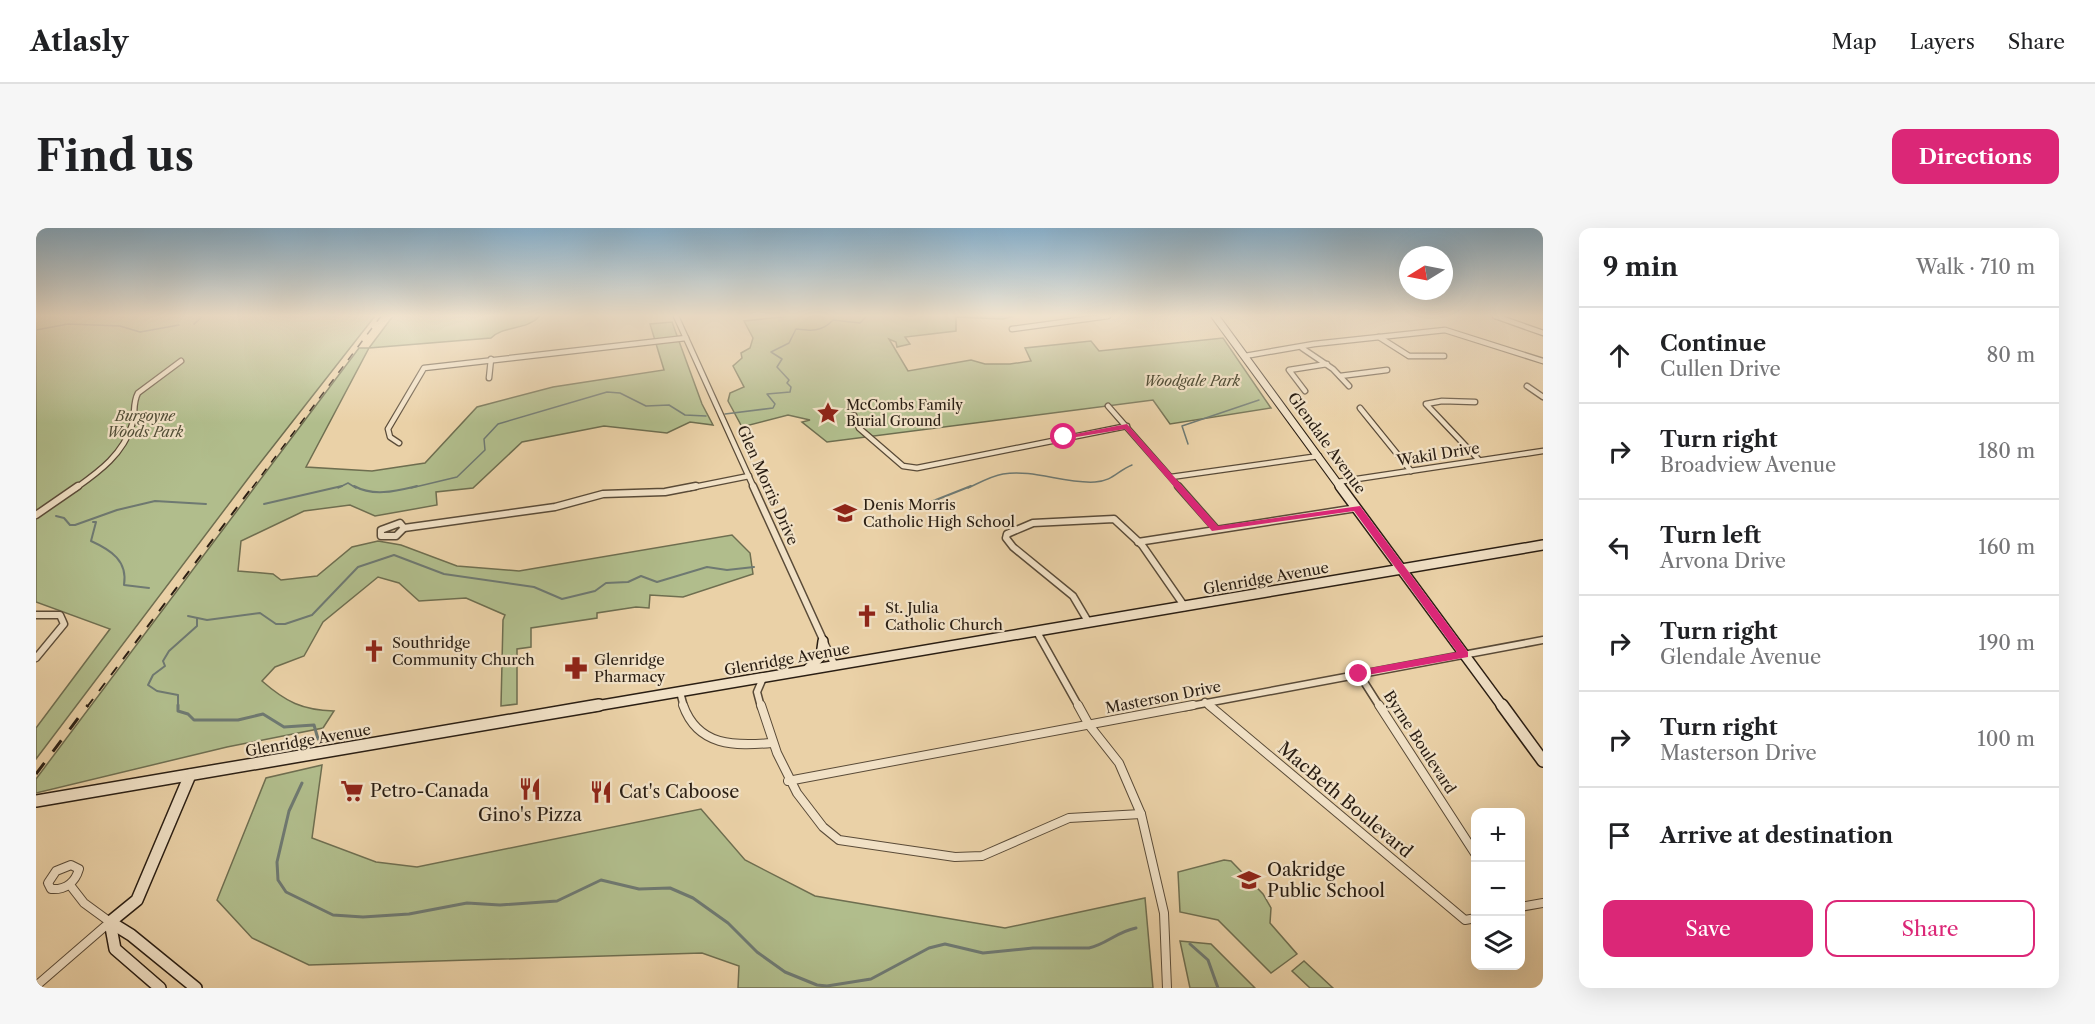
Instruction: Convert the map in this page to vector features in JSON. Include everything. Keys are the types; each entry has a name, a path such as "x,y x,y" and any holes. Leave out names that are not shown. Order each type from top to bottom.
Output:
{"main road":[{"name":"Glendale Avenue","path":"1242,351 1543,761"},
{"name":"Glenridge Avenue","path":"38,801 1543,545"},
{"path":"803,671 821,656 824,640"},
{"path":"110,922 137,900 190,775"},
{"path":"110,922 131,935 190,987"},
{"path":"110,922 115,949 160,988"}],"street":[{"path":"399,443 390,437 388,429 424,368 555,351"},
{"name":"Glen Morris Drive","path":"692,351 835,666"},
{"path":"1245,356 1277,351"},
{"path":"1307,351 1327,364 1348,386"},
{"path":"1402,351 1409,356 1444,356"},
{"path":"1513,351 1543,361"},
{"path":"489,378 491,358"},
{"path":"36,515 103,469 130,433 138,393 181,361"},
{"path":"1305,391 1289,370 1327,364"},
{"path":"1340,376 1387,370"},
{"path":"1527,386 1543,397"},
{"path":"1475,402 1442,401 1426,404 1427,408 1479,460"},
{"path":"1108,406 1216,529"},
{"path":"1360,408 1411,471"},
{"path":"854,415 859,428 903,466 917,468 1127,426"},
{"name":"Wakil Drive","path":"1338,482 1543,451"},
{"path":"1171,477 1318,456"},
{"path":"404,528 555,507 603,494 664,492 749,476"},
{"path":"1138,542 1357,508"},
{"path":"1089,623 1073,596 1013,547 1006,538 1007,534 1033,523 1114,519 1121,522 1138,542 1185,607"},
{"path":"36,615 60,615 64,624 36,658"},
{"path":"1037,632 1089,725 1119,763 1140,814 1164,913 1167,988"},
{"name":"Masterson Drive","path":"788,781 1543,640"},
{"name":"Byrne Boulevard","path":"1359,674 1471,847"},
{"path":"763,678 757,692 772,744 788,781 827,833 839,840 955,857 982,856 998,851 1069,818 1140,814"},
{"path":"680,692 682,710 700,732 730,746 772,744"},
{"name":"MacBeth Boulevard","path":"1205,702 1465,920 1471,919"},
{"path":"36,986 110,922 84,903 70,885"},
{"path":"1525,906 1543,903"}],"green space":[{"name":"Burgoyne Woods Park","path":"36,351 347,351 36,759 36,728 110,629 36,602"},
{"path":"356,351 367,351 306,467 372,471 425,463 477,407 553,387 664,370 658,351 683,351 702,404 713,425 690,422 667,433 604,426 522,442 473,488 436,492 437,505 375,516 350,505 304,511 241,541 238,571 273,574 281,580 317,576 352,547 378,541 401,545 457,566 519,571 732,535 750,553 753,574 683,597 650,595 649,608 636,607 597,613 597,618 531,628 531,647 517,649 517,704 501,706 505,615 466,598 419,601 399,583 378,577 323,622 304,656 275,667 262,681 295,704 334,711 323,728 227,747 36,793 36,779"},
{"name":"Woodgale Park","path":"896,351 908,371 971,360 985,364 1031,361 1027,351 1232,351 1271,408 1170,424 1153,400 827,442 802,422 810,420 788,415 742,427 728,401 730,393 744,387 733,366 742,358 741,353"},
{"path":"322,765 312,838 376,862 417,867 701,809 745,860 815,896 1005,928 1145,898 1153,988 738,988 739,966 702,953 309,965 252,938 217,900 266,778"},
{"path":"1224,860 1231,861 1263,894 1271,908 1270,923 1297,954 1271,973 1218,920 1180,912 1178,872"},
{"path":"1180,941 1211,944 1255,988 1190,988"},
{"path":"1304,961 1333,988 1310,988 1292,971"}],"waterway":[{"path":"725,414 773,408 775,404 767,394 790,392 791,387 787,383 789,380 777,367 782,359 772,351"},
{"path":"411,488 457,477 485,450 484,439 498,424 607,392 620,393 646,406 669,405 685,415 706,416"},
{"path":"1188,444 1182,426 1259,400"},
{"path":"968,488 994,476 1015,473 1095,482 1111,478 1132,465"},
{"path":"342,486 348,483 356,488"},
{"path":"264,504 342,486"},
{"path":"338,488 342,486"},
{"path":"354,486 377,492 417,486"},
{"path":"913,509 971,486"},
{"path":"56,516 64,518 70,525 75,525 117,510 155,501 206,504"},
{"path":"93,522 96,522 91,541 105,548 121,563 125,577 124,585 149,588"},
{"path":"188,616 207,620 260,613 276,624 285,624 312,615 358,567 394,555 444,574 534,587 562,599 595,591 606,583 628,582 641,576 657,582 707,567 727,570 754,567"},
{"path":"197,618 197,626 169,651 163,661 165,666 153,675 148,685 157,691 178,695 178,711 188,714 194,720 238,720 263,714 284,727 314,725 318,739"},
{"path":"302,783 289,811 277,862 278,880 286,892 333,915 363,917 409,914 467,903 500,905 557,901 601,880 639,889 670,888 693,898 728,923 757,952 785,972 817,985 827,986 871,979 929,948 945,944 983,953 1033,948 1089,948 1136,928"},
{"path":"1190,944 1208,960 1218,988"}],"railway":[{"path":"252,488 354,351"},
{"path":"87,707 253,486"},
{"path":"36,774 88,705"}],"place":[{"name":"McCombs Family Burial Ground","path":"828,413"},
{"name":"Denis Morris Catholic High School","path":"845,513"},
{"name":"St. Julia Catholic Church","path":"867,616"},
{"name":"Southridge Community Church","path":"374,651"},
{"name":"Glenridge Pharmacy","path":"576,668"},
{"name":"Gino's Pizza","path":"530,789"},
{"name":"Petro-Canada","path":"352,791"},
{"name":"Cat's Caboose","path":"601,792"},
{"name":"Oakridge Public School","path":"1249,880"}],"route":[{"path":"1064,437 1127,426 1216,529 1357,508 1464,654 1359,674"}]}
